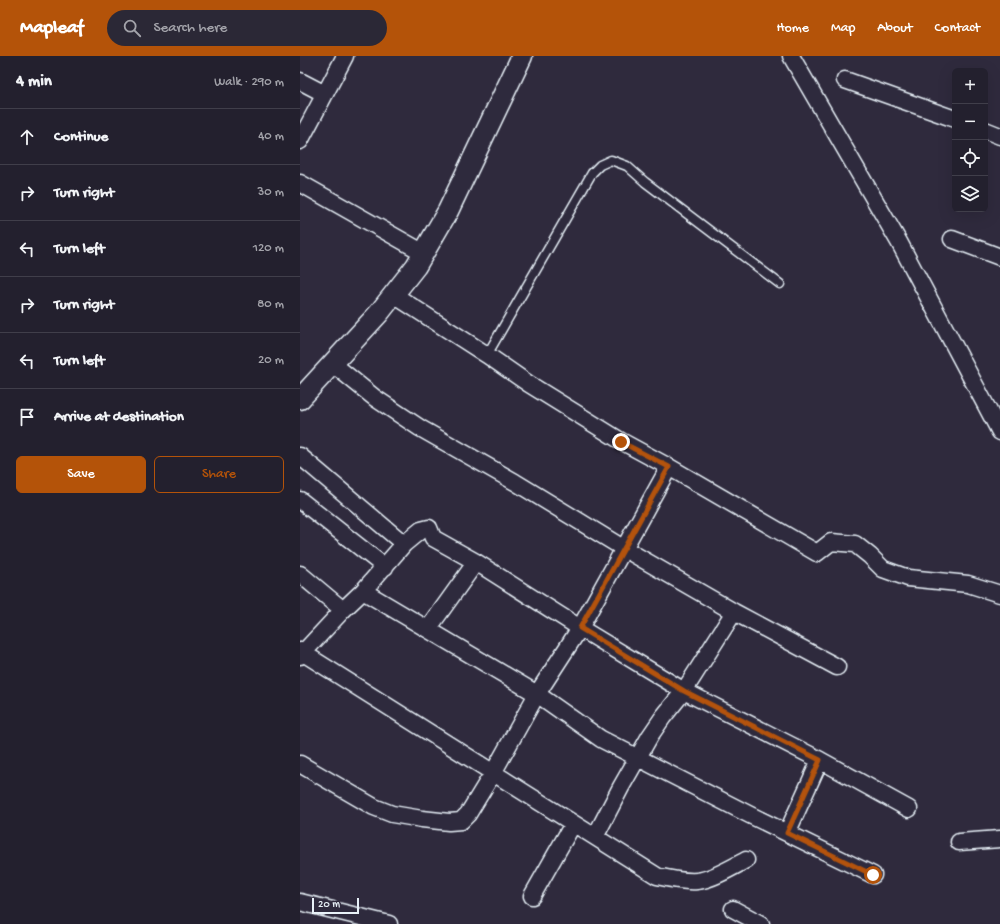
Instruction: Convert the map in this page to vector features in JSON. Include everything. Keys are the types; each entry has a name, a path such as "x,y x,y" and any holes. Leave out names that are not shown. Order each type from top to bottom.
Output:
{"street":[{"path":"300,141 345,56"},
{"path":"300,398 380,314 416,266 448,211 522,56"},
{"path":"791,56 899,242 1000,432"},
{"path":"845,80 952,118"},
{"path":"300,81 325,94"},
{"path":"988,131 1000,136"},
{"path":"300,183 424,252"},
{"path":"952,239 1000,257"},
{"path":"394,295 529,384 621,442 669,467 817,552 831,542 855,544 883,569 908,578 968,584 1000,594"},
{"path":"333,364 375,398 420,428 515,482 623,548 734,612 837,666"},
{"path":"300,456 404,544"},
{"path":"300,764 374,807 392,814 449,822 461,821 468,814 493,773 537,694 580,628 669,467"},
{"path":"300,500 385,567"},
{"path":"746,860 718,874 698,881 678,880 657,876 301,653 364,591 404,544 421,530 429,528 433,538 476,562 580,628 684,691 820,760 909,809"},
{"path":"428,629 476,562"},
{"path":"300,574 343,610"},
{"path":"364,591 537,694 601,739 873,875"},
{"path":"595,837 650,736 684,691 734,612"},
{"path":"787,833 820,760"},
{"path":"532,896 573,824"},
{"path":"959,842 1000,839"},
{"path":"300,902 389,924"},
{"path":"733,909 761,924"}],"lane":[{"path":"487,355 592,173 600,165 611,160 627,166 645,182 780,284"}],"route":[{"path":"621,442 669,467 580,628 684,691 820,760 787,833 873,875"}]}
